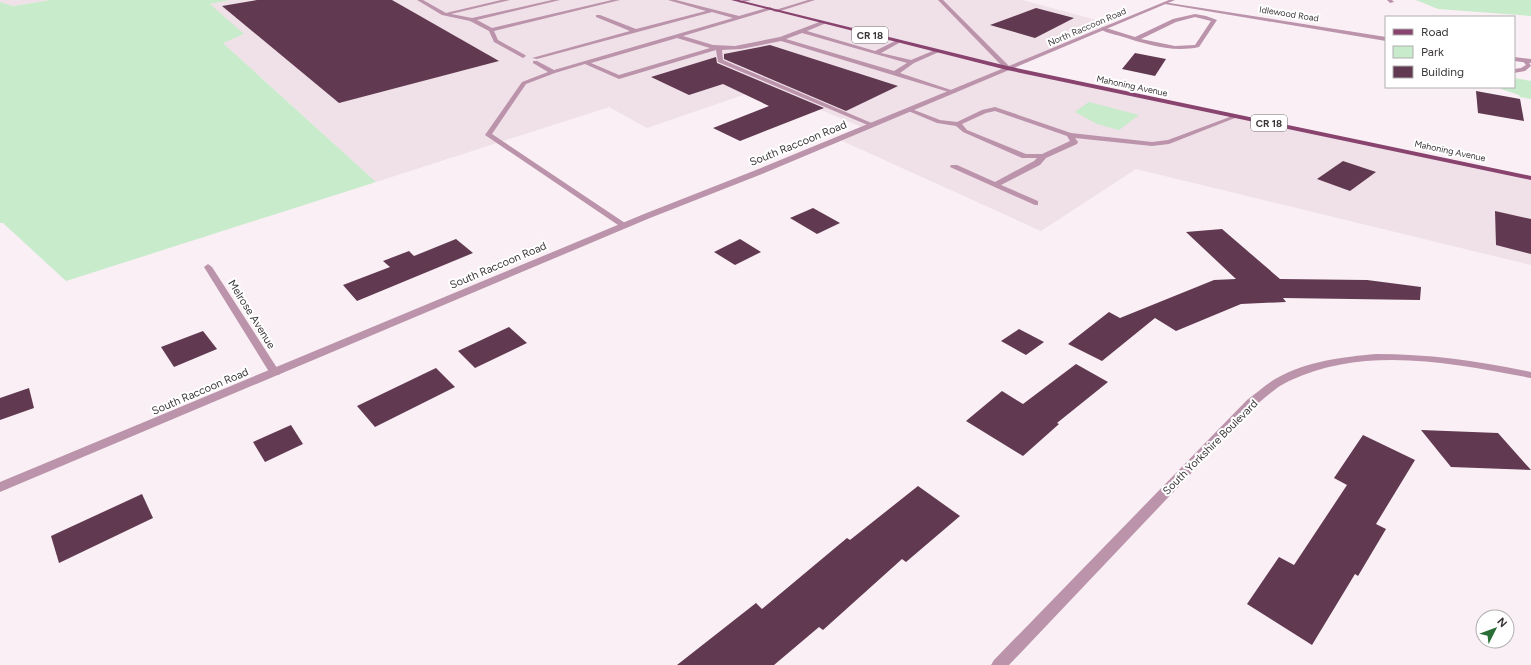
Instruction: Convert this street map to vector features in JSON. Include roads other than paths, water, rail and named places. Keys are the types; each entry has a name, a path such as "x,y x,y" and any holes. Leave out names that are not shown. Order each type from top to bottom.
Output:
{"main road":[{"name":"Mahoning Avenue","path":"733,0 897,42 1007,68 1531,178"}],"street":[{"path":"419,0 444,14 472,20 491,30 496,41 523,56"},
{"path":"444,14 508,0"},
{"path":"472,20 558,0"},
{"path":"491,30 615,0"},
{"path":"670,0 740,18"},
{"path":"741,2 749,0"},
{"path":"624,225 488,135 524,83 553,72 740,18 813,0"},
{"path":"940,0 1007,68"},
{"name":"North Raccoon Road","path":"1007,68 1104,30 1173,0"},
{"name":"Idlewood Road","path":"1165,3 1207,14 1385,39"},
{"path":"553,72 535,60 711,11"},
{"path":"1104,30 1136,39 1176,48 1188,48 1197,46 1214,20 1207,14 1184,17 1136,39"},
{"path":"598,16 636,31"},
{"path":"678,36 705,46 735,48 766,40 781,39 822,23"},
{"path":"803,31 912,62"},
{"path":"781,39 954,92"},
{"path":"876,53 897,42"},
{"path":"587,63 619,77 719,47"},
{"path":"719,47 720,61 872,125"},
{"path":"895,73 912,62 937,51"},
{"path":"1515,59 1528,61 1529,65 1523,70 1515,71"},
{"name":"South Raccoon Road","path":"0,487 275,373 624,225 954,92 1007,68"},
{"path":"909,110 939,122 958,124 984,111 995,109 1070,135 1152,144 1169,142 1237,116"},
{"path":"958,124 965,131 1025,156 1043,156 1074,142 1070,135"},
{"path":"995,185 1037,163 1043,156"},
{"path":"954,168 1035,204"},
{"name":"Melrose Avenue","path":"208,267 275,373"},
{"name":"South Yorkshire Boulevard","path":"998,665 1251,403 1286,378 1321,366 1341,362 1386,358 1449,361 1531,375"}]}
